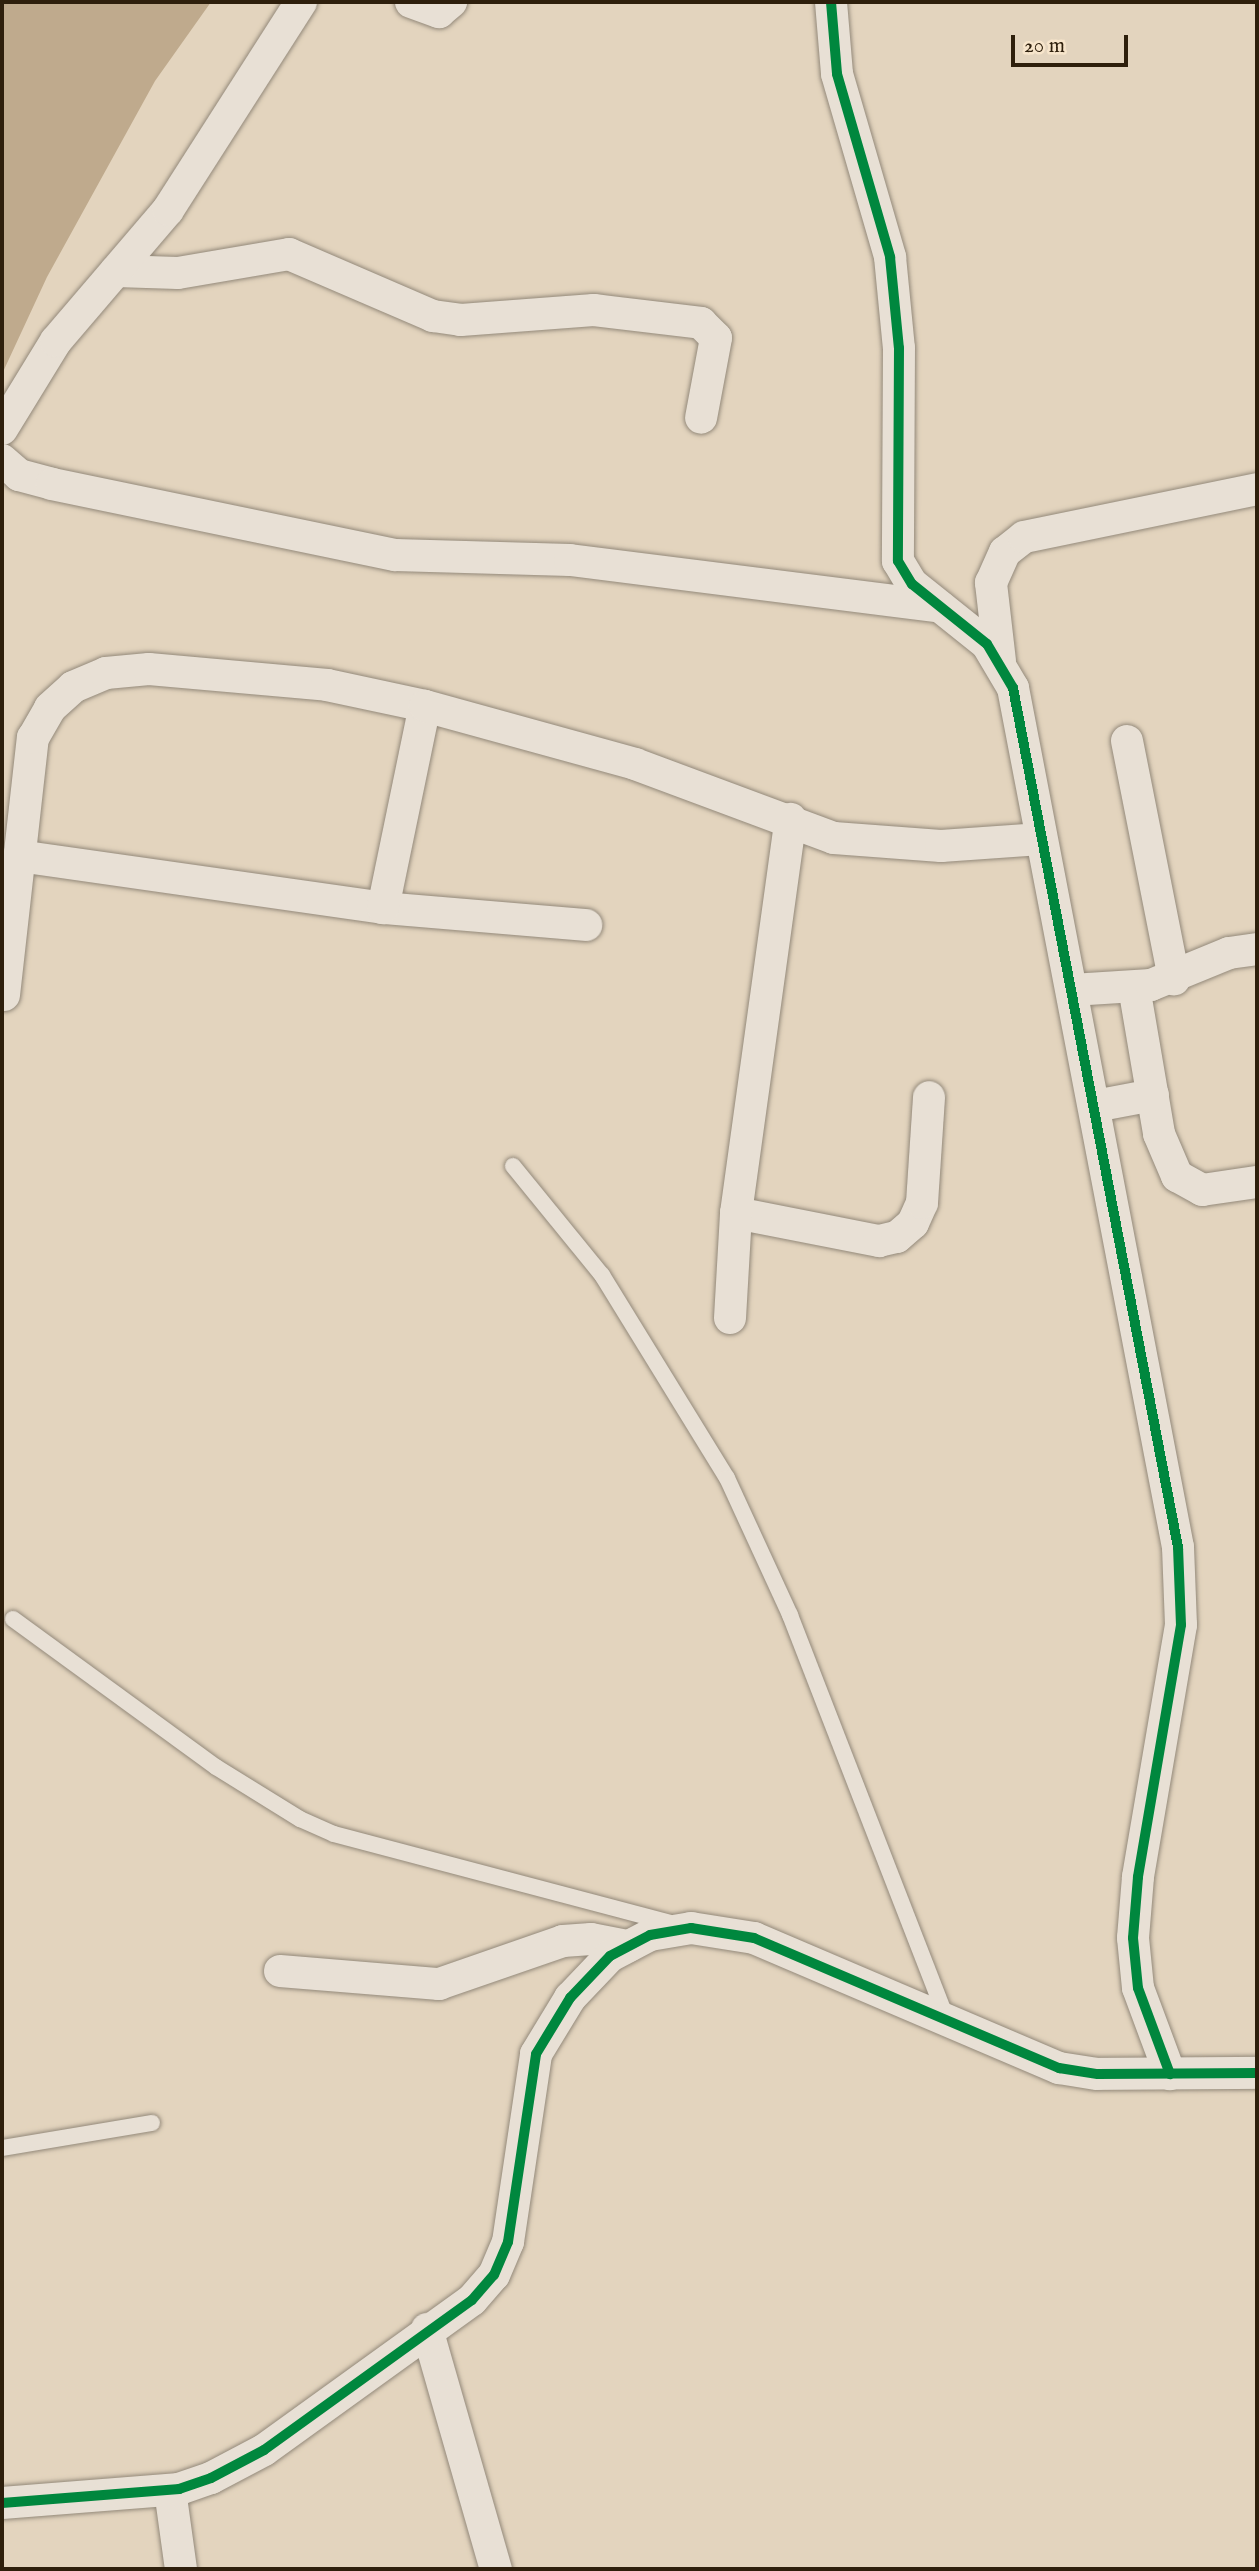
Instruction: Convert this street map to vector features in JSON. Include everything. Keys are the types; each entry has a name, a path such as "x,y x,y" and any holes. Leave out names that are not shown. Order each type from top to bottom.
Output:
{"street":[{"path":"2,429 55,341 175,200 300,2"},
{"path":"411,2 439,12 451,2"},
{"path":"831,2 837,74 890,257 899,348 898,561 912,584 942,607 1000,661"},
{"path":"116,271 178,272 289,254 399,304 443,317 594,310 701,323 716,338 701,418"},
{"path":"2,460 19,475 52,484 395,555 570,560 942,607"},
{"path":"1170,2074 1138,1988 1133,1938 1138,1877 1181,1625 1178,1547 1013,688 1000,661 991,583 1006,552 1024,537 1257,489"},
{"path":"4,995 33,738 50,708 73,687 106,673 149,669 327,685 425,706 635,764 791,819 834,838 879,844 1041,839"},
{"path":"383,908 425,706"},
{"path":"1127,741 1174,979"},
{"path":"730,1318 736,1213 791,819"},
{"path":"19,856 383,908 586,925"},
{"path":"1072,990 1134,987 1174,979 1229,953 1257,950"},
{"path":"1134,987 1166,1158 1189,1186 1202,1190 1257,1182"},
{"path":"1095,1106 1153,1095"},
{"path":"736,1213 879,1241 897,1237 913,1223 922,1203 929,1097"},
{"path":"2,2502 170,2490 246,2461 471,2300 494,2275 508,2242 536,2054 570,1998 610,1956 650,1935 691,1928 754,1938 1059,2068 1170,2074 1257,2073"},
{"path":"279,1971 439,1984 563,1941 591,1939 628,1946"},
{"path":"427,2329 496,2569"},
{"path":"170,2490 181,2569"}],"lane":[{"path":"513,1166 602,1275 727,1478 790,1615 947,2020"},
{"path":"13,1619 216,1767 300,1819 334,1834 691,1928"},
{"path":"2,2148 152,2123"}],"shaded area":[{"path":"2,2 211,2 155,81 47,277 2,374"}],"cycle path":[{"path":"831,2 837,74 890,257 899,348 898,561 912,584 987,644 1013,688 1178,1547 1181,1625 1138,1877 1133,1938 1138,1988 1170,2074"},
{"path":"2,2503 179,2489 211,2478 264,2450 472,2300 494,2275 508,2242 536,2054 570,1998 610,1956 650,1935 691,1928 754,1938 1059,2068 1098,2074 1257,2073"}]}
